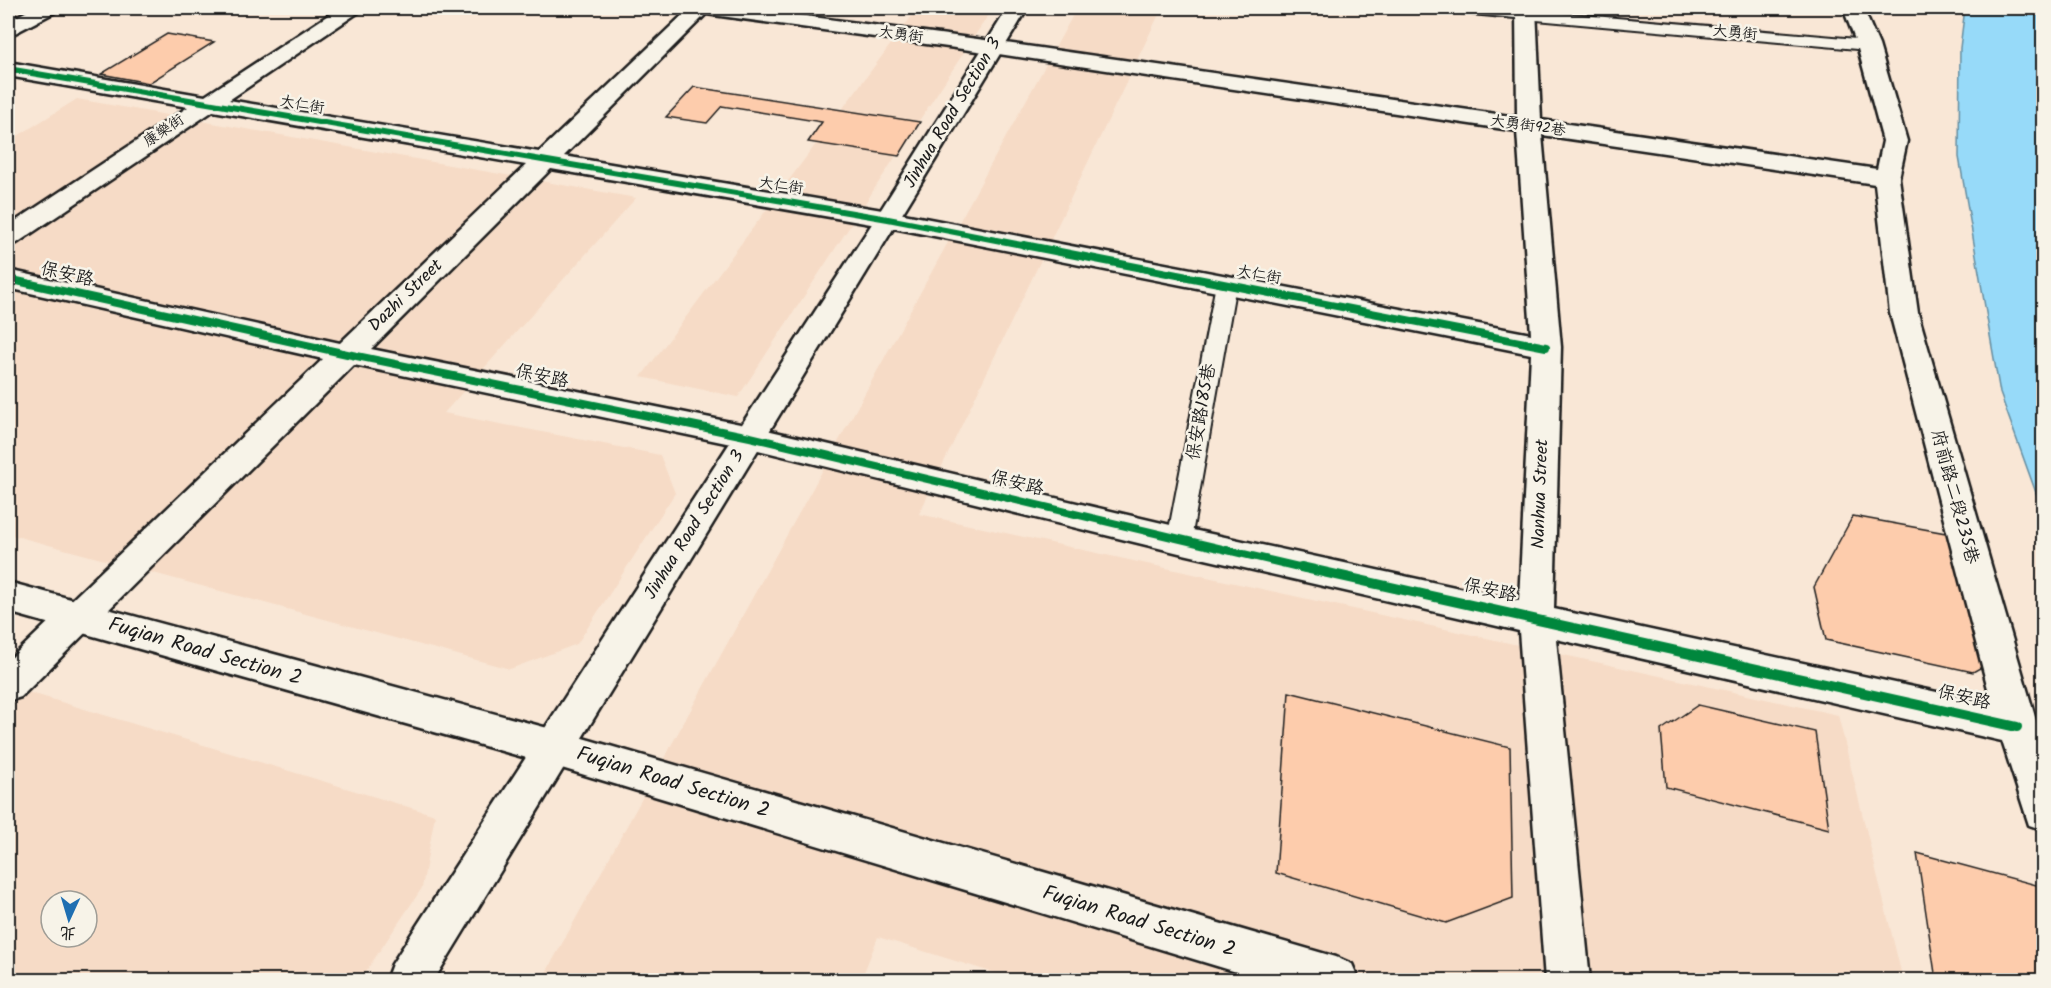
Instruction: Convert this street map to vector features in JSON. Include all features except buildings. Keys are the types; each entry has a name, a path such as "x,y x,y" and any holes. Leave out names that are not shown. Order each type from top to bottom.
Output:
{"street":[{"path":"8,29 48,8"},
{"name":"康樂街","path":"8,237 206,103 352,8"},
{"name":"大勇街","path":"702,8 992,47"},
{"name":"Dazhi Street","path":"8,685 702,8"},
{"name":"Jinhua Road Section 3","path":"408,981 888,219 1018,8"},
{"path":"1853,8 1868,45 1895,141 1887,178"},
{"name":"Nanhua Street","path":"1526,10 1529,126 1546,347 1536,618 1567,981"},
{"name":"大勇街92巷","path":"992,47 1887,178"},
{"name":"大仁街","path":"8,69 888,219 1546,347"},
{"name":"府前路二段235巷","path":"1887,178 1904,313 2017,727 2043,811"},
{"name":"保安路","path":"8,279 347,354 750,436 1179,540 2017,727"},
{"name":"Fuqian Road Section 2","path":"8,597 432,716 555,748 1336,981"}],"lane":[{"name":"大勇街","path":"1460,8 1526,10 1868,45"},
{"name":"保安路185巷","path":"1179,540 1226,284"}],"shaded area":[{"path":"918,8 993,8 738,397 641,377"},
{"path":"1077,8 1162,8 919,514 1838,715 1903,980 1017,980 878,937 861,980 542,980"},
{"path":"77,99 636,198 444,413 660,455 675,493 577,644 510,669 8,534 8,142"},
{"path":"8,686 435,815 422,888 360,980 8,980"}],"water":[{"path":"1965,8 2043,8 2043,512 2000,393 1959,157 1960,48"}],"cycle path":[{"path":"8,69 888,219 1546,347"},
{"path":"8,279 347,354 750,437 1179,540 2017,727"}]}
